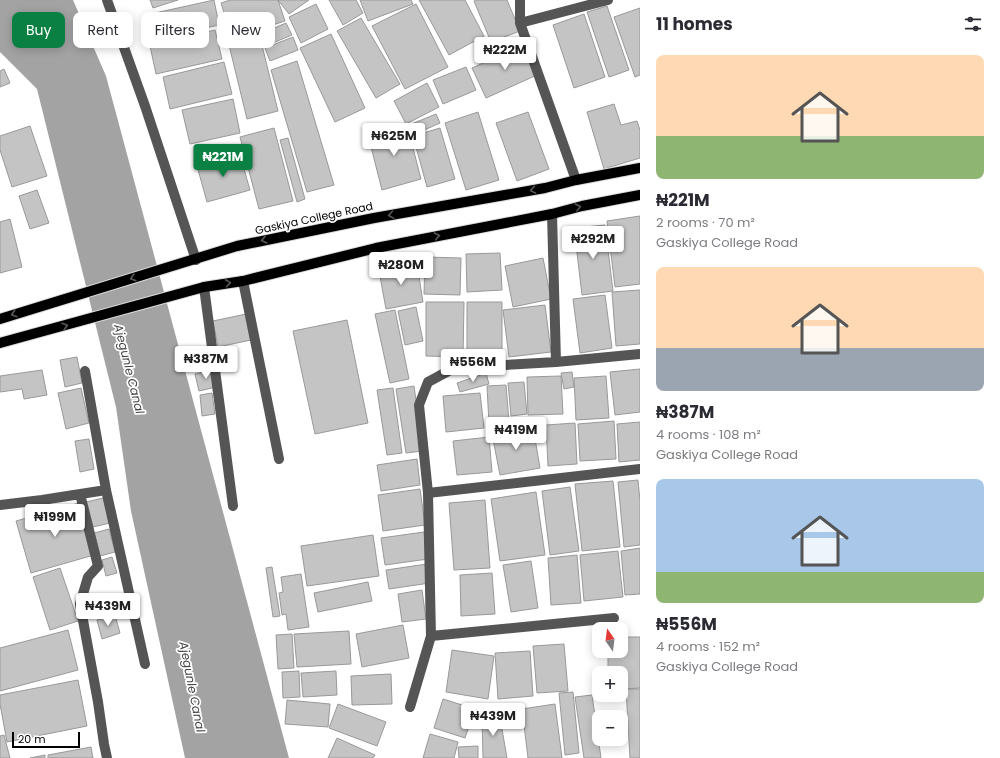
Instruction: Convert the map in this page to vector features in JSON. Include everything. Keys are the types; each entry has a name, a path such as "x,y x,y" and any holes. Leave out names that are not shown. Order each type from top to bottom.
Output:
{"main road":[{"name":"Gaskiya College Road","path":"0,319 196,260 237,246 374,218 545,188 576,180 640,168"},
{"path":"0,343 204,287 243,281 376,248 552,214 582,206 640,195"}],"street":[{"path":"107,0 145,106 196,260"},
{"path":"520,0 520,23 576,180"},
{"path":"520,23 608,0"},
{"path":"552,214 556,362"},
{"path":"243,281 279,460"},
{"path":"204,287 234,506"},
{"path":"410,707 431,636 428,493 419,405 428,382 454,368 556,362 640,354"},
{"path":"85,371 106,490 144,664"},
{"path":"428,493 640,469"},
{"path":"0,505 106,490"},
{"path":"80,494 98,566 88,577 80,604 107,758"},
{"path":"431,636 614,618"}],"water":[{"name":"Ajegunle Canal","path":"0,0 73,0 78,12 73,12 73,48 94,48 106,76 289,758 185,758 131,511 116,407 37,89 0,52"}],"building":[{"path":"150,0 178,0 153,8"},
{"path":"214,0 217,15 217,25 209,27 209,12 160,12"},
{"path":"230,0 278,0 285,21 275,24 275,12 224,12 221,3"},
{"path":"278,0 309,0 289,14"},
{"path":"329,0 356,0 363,13 343,25"},
{"path":"360,0 411,0 413,4 368,21"},
{"path":"419,0 465,0 484,36 449,55"},
{"path":"507,0 520,31 491,42 474,1"},
{"path":"316,4 328,29 301,43 289,17"},
{"path":"416,4 448,67 405,89 372,26"},
{"path":"607,6 629,70 609,77 587,12"},
{"path":"640,8 640,75 635,77 614,17"},
{"path":"584,14 605,77 574,88 553,25"},
{"path":"361,18 400,84 376,98 337,31"},
{"path":"286,23 292,35 275,42 275,28"},
{"path":"215,30 217,48 219,48 222,59 156,74 150,48 209,48 209,31"},
{"path":"331,34 365,108 335,122 300,48"},
{"path":"293,37 298,50 270,61 265,48 275,48 275,44"},
{"path":"524,45 537,75 486,98 472,68"},
{"path":"230,48 263,48 278,111 247,119"},
{"path":"297,61 334,185 307,192 271,70"},
{"path":"224,62 232,94 170,109 163,77"},
{"path":"466,67 476,90 443,104 433,80"},
{"path":"4,69 10,83 0,87 0,71"},
{"path":"427,83 439,107 406,124 394,101"},
{"path":"233,99 240,133 190,144 182,110"},
{"path":"614,104 621,125 637,121 640,130 640,158 604,169 587,112"},
{"path":"478,112 499,180 466,190 445,123"},
{"path":"528,112 549,169 517,181 496,123"},
{"path":"436,114 440,123 413,135 409,125"},
{"path":"407,125 421,179 382,190 368,135"},
{"path":"30,126 47,176 12,187 0,150 0,136"},
{"path":"274,128 293,201 259,209 240,137"},
{"path":"440,128 455,179 427,187 413,136"},
{"path":"288,138 305,199 297,202 280,140"},
{"path":"240,155 250,190 207,202 197,166"},
{"path":"37,190 49,223 30,229 19,196"},
{"path":"640,216 640,284 615,287 607,221"},
{"path":"10,219 22,267 0,273 0,222"},
{"path":"605,225 613,291 582,295 574,228"},
{"path":"500,253 502,290 467,292 466,254"},
{"path":"425,257 461,258 460,295 424,294"},
{"path":"543,258 551,299 513,307 505,266"},
{"path":"417,264 423,302 386,309 379,271"},
{"path":"640,290 640,344 616,346 612,292"},
{"path":"605,295 612,348 580,353 573,299"},
{"path":"426,302 464,302 463,357 426,356"},
{"path":"467,302 502,302 502,357 467,357"},
{"path":"545,305 551,352 509,357 503,310"},
{"path":"416,307 423,341 405,345 398,311"},
{"path":"395,310 409,379 390,383 375,314"},
{"path":"246,314 251,340 218,347 213,321"},
{"path":"347,320 368,423 315,434 293,331"},
{"path":"206,347 209,360 188,365 185,351"},
{"path":"77,357 82,383 65,387 60,360"},
{"path":"640,369 640,412 615,415 610,372"},
{"path":"42,370 47,395 24,399 22,389 0,392 0,376"},
{"path":"212,370 216,387 199,391 195,374"},
{"path":"572,372 574,387 564,389 561,373"},
{"path":"486,373 489,384 460,392 457,383"},
{"path":"561,376 563,414 528,415 527,377"},
{"path":"606,376 609,418 576,420 574,378"},
{"path":"524,382 527,414 511,416 508,383"},
{"path":"506,385 509,422 489,424 487,386"},
{"path":"414,386 423,451 406,453 396,389"},
{"path":"81,388 89,423 66,429 58,393"},
{"path":"393,388 402,453 387,455 377,390"},
{"path":"212,393 215,414 202,416 200,395"},
{"path":"480,393 484,428 446,432 443,396"},
{"path":"614,421 616,459 580,461 578,424"},
{"path":"640,422 640,460 619,462 617,424"},
{"path":"575,423 577,464 548,466 546,425"},
{"path":"533,427 540,468 500,475 492,434"},
{"path":"489,437 492,472 457,475 453,441"},
{"path":"89,439 94,469 80,472 75,441"},
{"path":"417,459 420,485 381,491 377,465"},
{"path":"638,480 640,501 640,545 624,547 618,482"},
{"path":"613,481 620,547 582,551 575,484"},
{"path":"570,487 579,551 550,555 542,491"},
{"path":"420,489 425,525 383,531 378,495"},
{"path":"536,492 545,555 500,561 491,499"},
{"path":"103,498 110,523 93,527 86,502"},
{"path":"485,500 490,568 454,570 449,503"},
{"path":"79,503 94,555 31,573 16,521"},
{"path":"109,529 115,552 100,556 94,533"},
{"path":"424,532 428,559 385,565 381,538"},
{"path":"373,535 379,576 307,586 301,546"},
{"path":"640,548 640,594 625,595 621,551"},
{"path":"618,551 623,597 584,601 580,555"},
{"path":"577,555 581,603 551,605 548,558"},
{"path":"112,557 117,573 106,576 102,560"},
{"path":"531,561 538,608 511,612 503,565"},
{"path":"427,564 430,583 389,589 386,570"},
{"path":"272,567 280,616 273,617 266,568"},
{"path":"60,568 78,621 50,630 33,577"},
{"path":"492,573 495,614 461,616 460,575"},
{"path":"301,574 309,627 288,630 286,614 282,615 279,593 283,592 281,577"},
{"path":"368,582 372,601 318,612 314,593"},
{"path":"422,590 426,619 402,622 398,594"},
{"path":"115,615 120,633 102,639 97,620"},
{"path":"403,625 409,658 362,667 356,634"},
{"path":"68,630 78,670 0,691 0,648"},
{"path":"349,631 351,664 297,667 294,634"},
{"path":"292,634 294,668 278,669 276,635"},
{"path":"628,637 640,637 640,688 628,689 628,666 608,666 608,658 628,658"},
{"path":"564,644 568,691 537,693 533,646"},
{"path":"452,650 494,656 488,699 446,692"},
{"path":"530,651 533,696 498,699 495,653"},
{"path":"299,671 300,697 283,698 282,672"},
{"path":"336,671 337,695 303,697 301,673"},
{"path":"391,674 392,704 352,705 351,676"},
{"path":"78,680 87,726 7,742 0,704 0,695"},
{"path":"628,689 640,689 640,758 630,758 627,710"},
{"path":"573,692 579,753 565,755 559,693"},
{"path":"592,695 594,710 592,710 592,746 599,746 601,758 584,758 575,697"},
{"path":"443,699 475,709 465,738 434,728"},
{"path":"287,700 330,704 328,727 285,724"},
{"path":"338,704 386,722 377,746 329,728"},
{"path":"555,704 562,758 528,758 522,709"},
{"path":"499,712 507,758 483,758 482,715"},
{"path":"430,734 458,742 454,758 423,758"},
{"path":"4,735 10,758 0,758 0,736"},
{"path":"337,738 375,755 373,758 328,758"},
{"path":"478,746 478,758 459,758 458,747"},
{"path":"91,747 93,758 48,758 48,755"},
{"path":"45,755 45,758 30,758"}]}
